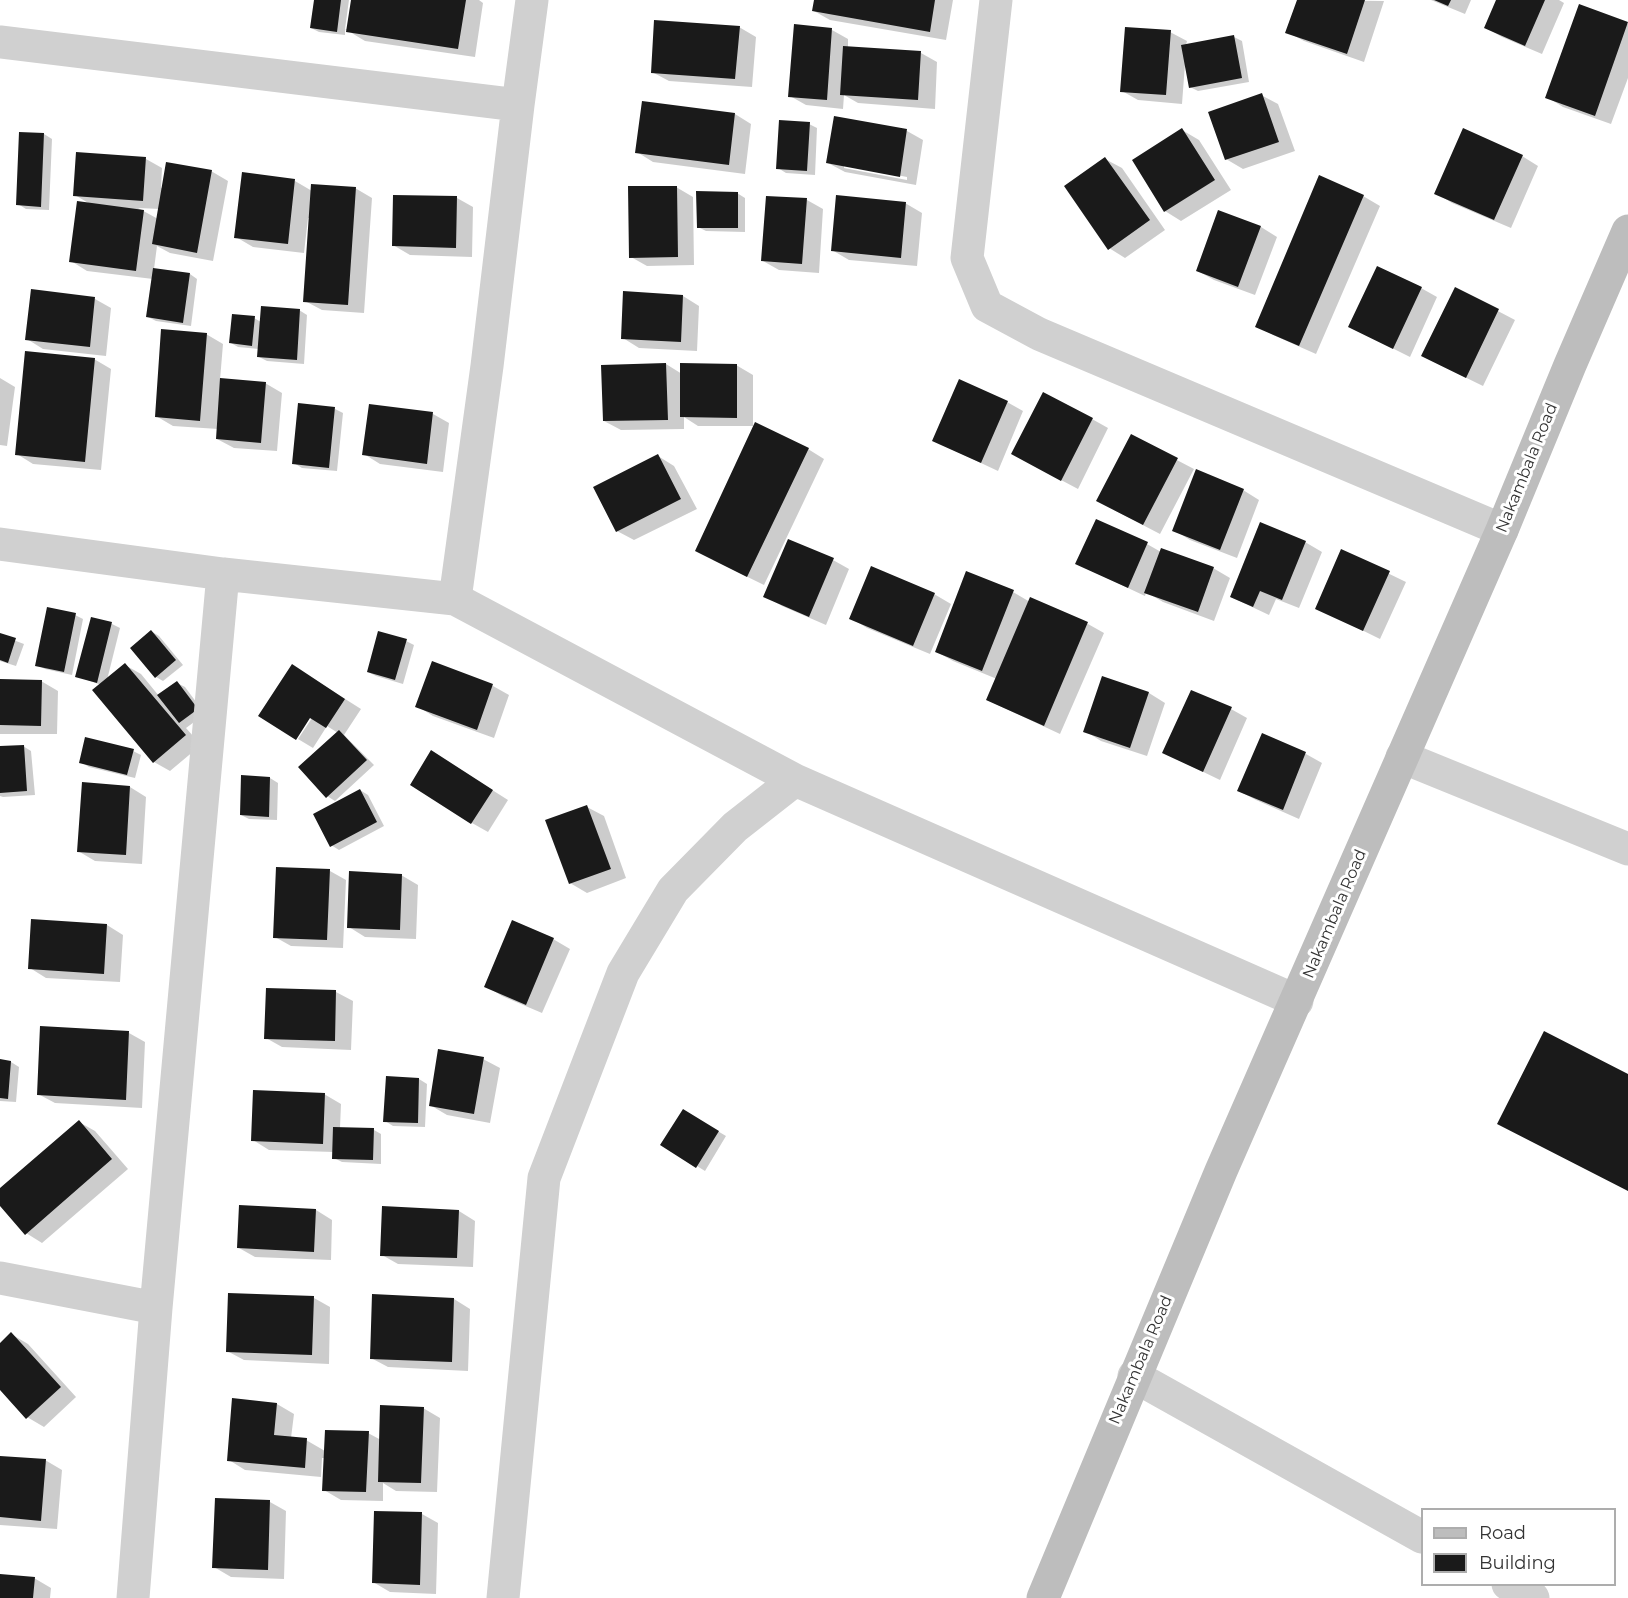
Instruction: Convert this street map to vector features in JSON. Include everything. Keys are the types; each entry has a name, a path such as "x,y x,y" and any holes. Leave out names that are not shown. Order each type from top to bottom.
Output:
{"main road":[{"name":"Nakambala Road","path":"1043,1598 1221,1171 1502,530 1628,231"}],"street":[{"path":"455,599 487,366 532,0"},
{"path":"996,0 967,258 987,306 1039,334 1502,530"},
{"path":"0,42 518,105"},
{"path":"0,544 223,574 455,599 795,780 1297,1001"},
{"path":"133,1598 156,1308 223,574"},
{"path":"1402,756 1628,849"},
{"path":"503,1598 544,1178 623,973 673,890 735,826 795,780"},
{"path":"0,1278 156,1308"},
{"path":"1134,1376 1421,1536"},
{"path":"1512,1586 1533,1598"}],"building":[{"path":"314,0 341,0 337,32 310,28"},
{"path":"351,0 466,0 458,49 346,32"},
{"path":"814,0 935,0 930,32 812,11"},
{"path":"1297,0 1365,0 1347,54 1285,33"},
{"path":"1434,0 1451,0 1448,6"},
{"path":"1496,0 1545,0 1525,46 1484,28"},
{"path":"1579,4 1628,22 1595,116 1545,98"},
{"path":"654,20 740,26 735,79 651,73"},
{"path":"794,24 832,28 827,100 788,97"},
{"path":"1125,27 1171,30 1166,95 1120,92"},
{"path":"1234,35 1242,78 1189,88 1181,45"},
{"path":"843,46 921,51 918,100 840,95"},
{"path":"1262,93 1279,142 1225,160 1208,112"},
{"path":"642,101 735,113 729,165 635,153"},
{"path":"834,116 907,129 900,177 826,163"},
{"path":"779,120 810,122 807,171 776,169"},
{"path":"1182,128 1215,180 1164,212 1132,160"},
{"path":"1463,128 1523,155 1494,220 1434,194"},
{"path":"19,132 44,133 41,207 16,205"},
{"path":"76,152 146,157 143,201 73,196"},
{"path":"1105,157 1150,220 1108,250 1064,186"},
{"path":"166,162 212,170 197,253 152,244"},
{"path":"242,172 295,179 288,244 234,238"},
{"path":"1319,175 1364,195 1299,346 1255,327"},
{"path":"311,184 356,187 348,305 303,302"},
{"path":"628,186 677,186 678,257 629,258"},
{"path":"696,191 738,192 738,228 697,228"},
{"path":"393,195 457,196 456,248 392,246"},
{"path":"836,195 906,202 901,258 831,251"},
{"path":"766,196 807,198 802,264 761,261"},
{"path":"77,201 144,210 136,271 69,262"},
{"path":"1218,210 1261,226 1238,287 1196,271"},
{"path":"1377,266 1422,287 1393,349 1348,327"},
{"path":"153,268 190,273 183,323 146,317"},
{"path":"1455,287 1499,309 1466,378 1421,356"},
{"path":"31,289 95,297 90,347 25,340"},
{"path":"623,291 683,295 681,342 621,339"},
{"path":"261,306 300,309 297,360 257,357"},
{"path":"232,314 255,316 252,346 229,343"},
{"path":"161,329 207,333 200,421 155,417"},
{"path":"25,351 95,358 85,462 15,455"},
{"path":"666,363 668,420 603,421 601,365"},
{"path":"680,363 737,364 737,418 680,417"},
{"path":"220,378 266,382 261,443 216,439"},
{"path":"959,379 1008,401 981,463 932,441"},
{"path":"1043,392 1093,418 1061,481 1011,454"},
{"path":"298,403 335,407 329,468 292,464"},
{"path":"369,404 433,412 427,464 362,455"},
{"path":"755,422 809,448 747,577 695,551"},
{"path":"1131,434 1178,458 1143,525 1096,501"},
{"path":"658,454 681,499 616,532 593,487"},
{"path":"1196,469 1244,489 1220,550 1172,531"},
{"path":"1096,519 1148,542 1128,588 1075,564"},
{"path":"1260,522 1306,541 1282,600 1260,591 1253,607 1230,597"},
{"path":"788,539 834,558 809,617 763,597"},
{"path":"1161,548 1214,567 1198,612 1144,593"},
{"path":"1341,549 1390,571 1363,631 1315,609"},
{"path":"871,566 935,593 913,646 849,619"},
{"path":"966,571 1014,590 982,671 935,652"},
{"path":"1030,597 1088,622 1044,726 986,700"},
{"path":"47,607 76,613 64,672 35,666"},
{"path":"91,617 112,622 97,683 75,677"},
{"path":"151,630 176,660 155,678 130,648"},
{"path":"378,631 407,639 395,680 367,672"},
{"path":"0,633 16,638 8,663 0,660"},
{"path":"432,661 493,684 477,730 415,707"},
{"path":"125,663 186,735 153,763 92,690"},
{"path":"292,664 345,699 326,728 310,718 296,740 258,716"},
{"path":"1102,676 1149,692 1130,748 1083,732"},
{"path":"0,679 42,680 41,726 0,725"},
{"path":"177,681 198,709 179,723 157,695"},
{"path":"1191,690 1232,707 1203,772 1162,753"},
{"path":"339,730 367,760 326,798 298,767"},
{"path":"1262,733 1306,752 1283,810 1237,791"},
{"path":"85,737 134,749 127,775 79,763"},
{"path":"24,745 27,791 0,793 0,746"},
{"path":"431,750 493,790 471,824 410,785"},
{"path":"241,775 270,777 269,817 240,815"},
{"path":"82,782 130,786 126,855 77,852"},
{"path":"360,789 377,822 330,847 313,814"},
{"path":"587,805 611,869 569,884 545,820"},
{"path":"276,867 330,869 327,940 273,938"},
{"path":"349,871 402,874 400,930 347,928"},
{"path":"31,919 107,924 104,974 28,969"},
{"path":"512,920 554,938 526,1005 484,987"},
{"path":"266,988 336,990 335,1041 264,1039"},
{"path":"40,1026 129,1031 126,1100 37,1095"},
{"path":"1544,1031 1628,1074 1628,1191 1497,1124"},
{"path":"438,1049 484,1057 474,1114 429,1106"},
{"path":"0,1059 11,1061 8,1099 0,1098"},
{"path":"386,1076 419,1078 418,1123 383,1122"},
{"path":"253,1090 325,1093 323,1144 251,1141"},
{"path":"683,1109 719,1131 696,1168 660,1145"},
{"path":"79,1120 112,1159 25,1235 0,1206 0,1188"},
{"path":"333,1127 374,1128 373,1160 332,1159"},
{"path":"239,1205 316,1209 314,1252 237,1248"},
{"path":"382,1206 459,1210 457,1258 380,1256"},
{"path":"228,1293 314,1296 312,1355 226,1352"},
{"path":"372,1294 454,1298 452,1362 370,1359"},
{"path":"11,1332 61,1387 26,1419 0,1390 0,1343"},
{"path":"232,1398 277,1403 274,1435 307,1438 305,1468 227,1461"},
{"path":"380,1405 424,1407 421,1483 378,1482"},
{"path":"325,1430 369,1431 366,1492 322,1491"},
{"path":"0,1456 46,1459 41,1521 0,1517"},
{"path":"215,1498 270,1500 268,1570 212,1568"},
{"path":"374,1511 422,1512 420,1585 372,1583"},
{"path":"0,1574 35,1577 33,1598 0,1598"}]}
